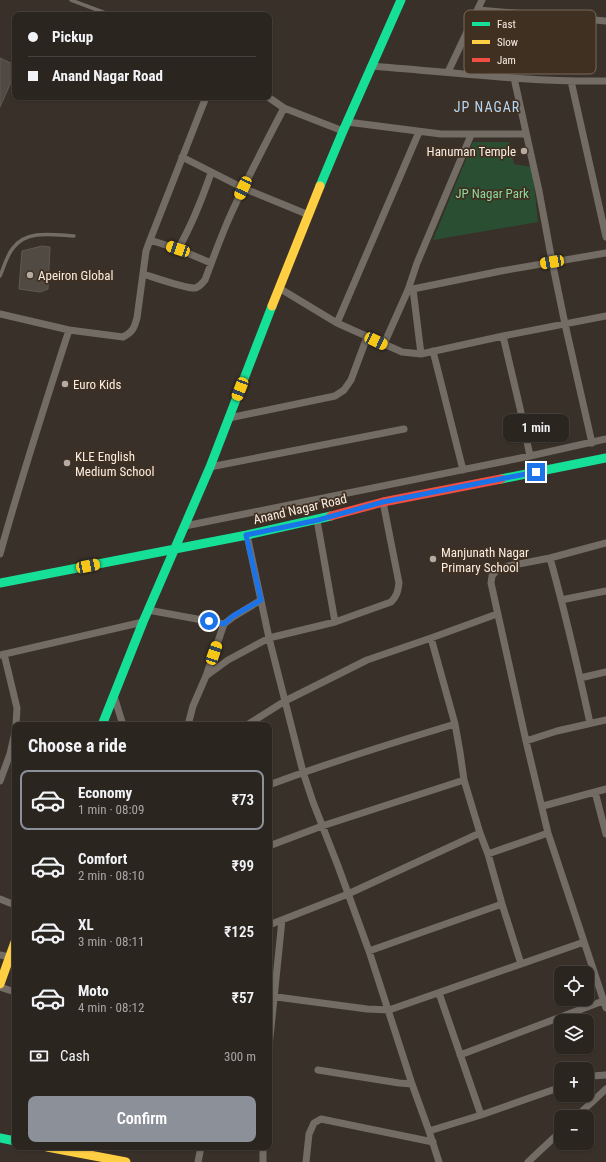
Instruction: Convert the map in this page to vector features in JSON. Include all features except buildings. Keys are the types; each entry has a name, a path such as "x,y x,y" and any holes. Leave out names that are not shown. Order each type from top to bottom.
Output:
{"street":[{"path":"103,722 148,610 210,467 279,288 343,131 400,0"},
{"path":"478,10 482,0"},
{"path":"596,20 606,21"},
{"path":"448,72 464,39"},
{"path":"370,66 464,73"},
{"path":"470,74 571,81 606,81"},
{"path":"514,78 540,191 564,324 592,443"},
{"path":"571,81 606,237"},
{"path":"0,314 69,330 123,337 130,334 134,328 137,318 146,251 205,100"},
{"path":"272,100 284,108 343,131"},
{"path":"143,274 185,287 194,288 200,286 205,280 243,188 284,108"},
{"path":"347,122 441,134 526,134"},
{"path":"337,323 419,132"},
{"path":"384,344 410,290 417,264 471,135"},
{"path":"182,157 243,188 309,215"},
{"path":"178,249 202,198 211,173"},
{"path":"150,240 178,249 211,263"},
{"path":"410,290 606,253"},
{"path":"279,288 337,323 367,337 402,352 421,354 606,316"},
{"path":"410,290 421,354"},
{"path":"0,554 29,455 69,330"},
{"path":"503,336 530,456"},
{"path":"228,418 335,396 344,390 351,380 367,337"},
{"path":"433,351 463,470"},
{"path":"210,467 404,429"},
{"path":"185,526 463,470 606,439"},
{"name":"Anand Nagar Road","path":"0,583 246,535 318,520 383,502 606,458"},
{"path":"206,676 228,660 269,638 335,622 390,602 395,597 399,583 383,502"},
{"path":"318,520 335,622"},
{"path":"246,535 269,638 303,772 369,950 412,1084 433,1142 438,1162"},
{"path":"606,543 550,558 508,566 497,570 492,576 491,583 548,833 606,1008"},
{"path":"550,558 590,723"},
{"path":"561,600 606,591"},
{"path":"189,722 193,706 206,676 224,624 233,616 261,600"},
{"path":"148,610 224,624"},
{"path":"252,722 285,701 367,660 497,614"},
{"path":"16,722 17,708 2,654 143,622"},
{"path":"431,638 455,724 464,780 521,964"},
{"path":"580,678 606,672"},
{"path":"114,696 122,722"},
{"path":"526,741 557,731 606,720"},
{"path":"272,784 303,772 455,724"},
{"path":"0,781 12,745"},
{"path":"272,845 322,826 464,780"},
{"path":"543,806 606,789"},
{"path":"595,792 605,829"},
{"path":"272,924 348,894 480,833"},
{"path":"488,854 548,833"},
{"path":"0,900 12,904"},
{"path":"369,950 502,904"},
{"path":"282,920 272,996 367,1009 388,1010 584,942"},
{"path":"12,950 0,985 12,991"},
{"path":"0,954 9,957"},
{"path":"439,993 481,1115"},
{"path":"460,1055 603,1001"},
{"path":"318,1070 412,1084"},
{"path":"594,1076 606,1075"},
{"path":"429,1131 481,1115 554,1089"},
{"path":"584,1110 606,1089"},
{"path":"306,1162 310,1134 314,1123 322,1119 433,1142"},
{"path":"528,1162 554,1138"},
{"path":"0,1141 12,1141"},
{"path":"63,1150 126,1162"},
{"path":"198,1162 200,1150"},
{"path":"263,1150 263,1162"}],"lane":[{"path":"71,0 103,12"},
{"path":"0,276 13,248 24,238 46,234 74,236"}],"green space":[{"name":"JP Nagar Park","path":"473,142 509,142 514,164 532,167 538,222 433,240"}],"traffic: fast":[{"path":"320,186 401,0"},
{"path":"103,722 143,622 210,467 272,306"},
{"path":"501,479 606,458"},
{"path":"0,583 247,535 331,516"},
{"path":"0,1138 12,1140"}],"traffic: slow":[{"path":"272,306 320,186"},
{"path":"0,984 12,950"},
{"path":"63,1150 126,1162"}],"traffic: jam":[{"path":"331,516 383,502 501,479"}],"place":[{"name":"Hanuman Temple","path":"524,151"},
{"name":"Apeiron Global","path":"30,275"},
{"name":"Euro Kids","path":"65,384"},
{"name":"KLE English Medium School","path":"67,463"},
{"name":"Manjunath Nagar Primary School","path":"433,559"}],"district":[{"name":"JP NAGAR","path":"487,107"}],"route":[{"path":"209,621 224,624 233,616 261,600 246,535 318,520 383,502 536,472"}]}
